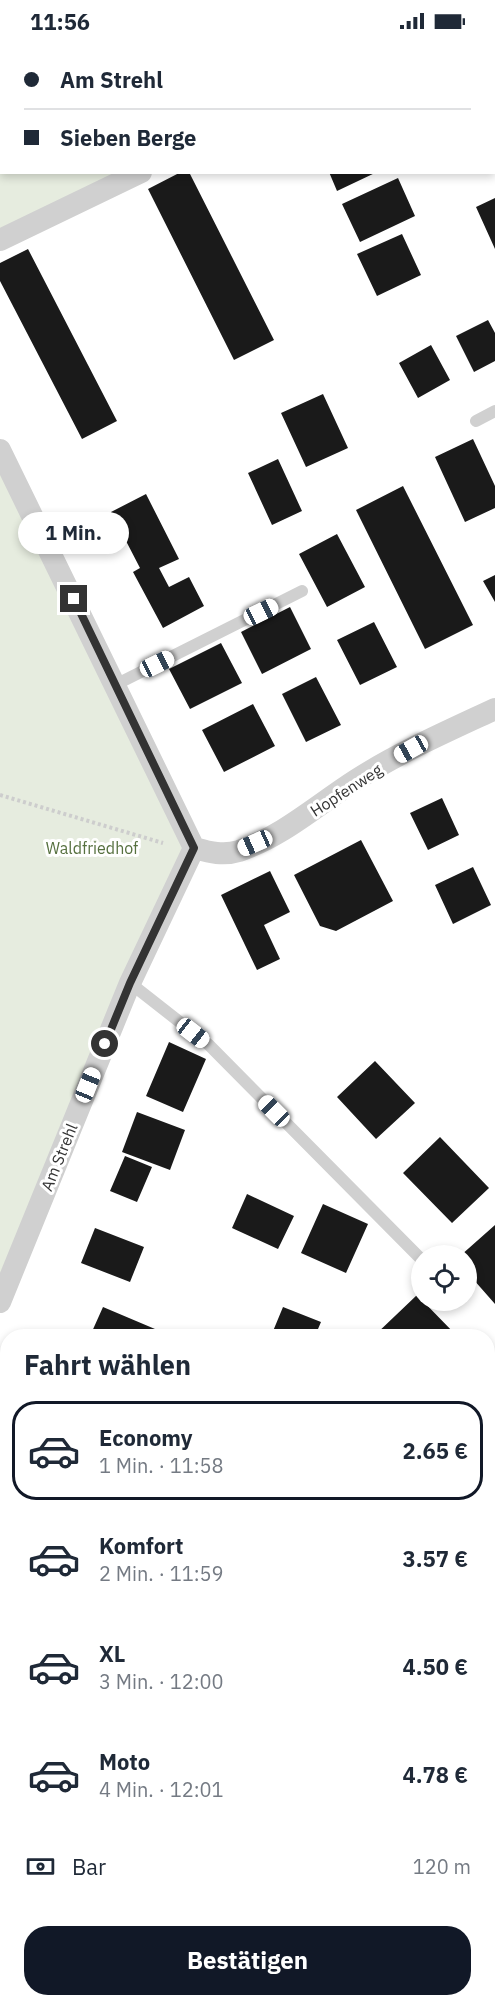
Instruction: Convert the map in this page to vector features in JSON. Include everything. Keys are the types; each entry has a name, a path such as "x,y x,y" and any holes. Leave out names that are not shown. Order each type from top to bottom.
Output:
{"street":[{"path":"0,240 137,174"},
{"path":"0,450 194,848"},
{"name":"Hopfenweg","path":"194,848 218,854 238,851 291,827 357,780 429,739 495,709"},
{"name":"Am Strehl","path":"0,1302 130,983 194,848"}],"lane":[{"path":"476,421 495,411"},
{"path":"115,685 302,591"},
{"path":"130,983 209,1045 411,1249"}],"path":[{"path":"0,795 166,844"}],"green space":[{"path":"0,174 139,174 0,240"},
{"name":"Waldfriedhof","path":"0,450 194,848 0,1302"}],"building":[{"path":"177,174 190,174 274,340 234,360 148,189"},
{"path":"330,174 373,174 337,191"},
{"path":"398,178 415,216 360,242 342,204"},
{"path":"495,198 495,249 476,207"},
{"path":"402,234 421,275 377,296 357,254"},
{"path":"28,249 117,421 82,439 0,281 0,263"},
{"path":"488,320 495,333 495,361 474,372 456,336"},
{"path":"431,345 450,380 418,398 399,363"},
{"path":"323,394 348,448 306,467 281,413"},
{"path":"473,439 495,486 495,508 465,522 435,457"},
{"path":"278,459 302,511 272,525 248,473"},
{"path":"403,486 473,625 425,649 356,510"},
{"path":"146,494 179,559 159,568 169,587 189,577 204,606 163,628 133,572 140,568 111,512"},
{"path":"337,534 365,587 327,607 299,554"},
{"path":"495,575 495,602 483,581"},
{"path":"290,607 311,649 262,674 241,632"},
{"path":"374,622 397,667 360,685 337,640"},
{"path":"221,643 242,683 190,709 169,669"},
{"path":"316,677 341,725 306,742 282,694"},
{"path":"253,704 275,746 224,772 202,730"},
{"path":"442,798 459,835 428,850 410,813"},
{"path":"361,840 393,901 336,931 320,926 294,875"},
{"path":"473,867 491,905 453,924 435,885"},
{"path":"270,871 290,912 264,925 280,959 257,970 221,895"},
{"path":"169,1042 206,1059 183,1112 146,1096"},
{"path":"375,1061 415,1103 376,1139 337,1097"},
{"path":"137,1112 185,1130 170,1170 122,1152"},
{"path":"440,1137 489,1188 452,1223 403,1173"},
{"path":"125,1156 152,1167 137,1202 110,1191"},
{"path":"247,1194 294,1216 278,1249 232,1228"},
{"path":"323,1204 368,1224 346,1273 301,1253"},
{"path":"495,1225 495,1304 477,1284 477,1245 472,1245"},
{"path":"95,1228 144,1247 130,1282 81,1263"},
{"path":"411,1301 411,1311 433,1311 450,1329 381,1329"},
{"path":"103,1307 155,1329 93,1329"},
{"path":"283,1307 321,1322 318,1329 274,1329"}],"route":[{"path":"74,599 194,848 130,983 105,1044"}]}
